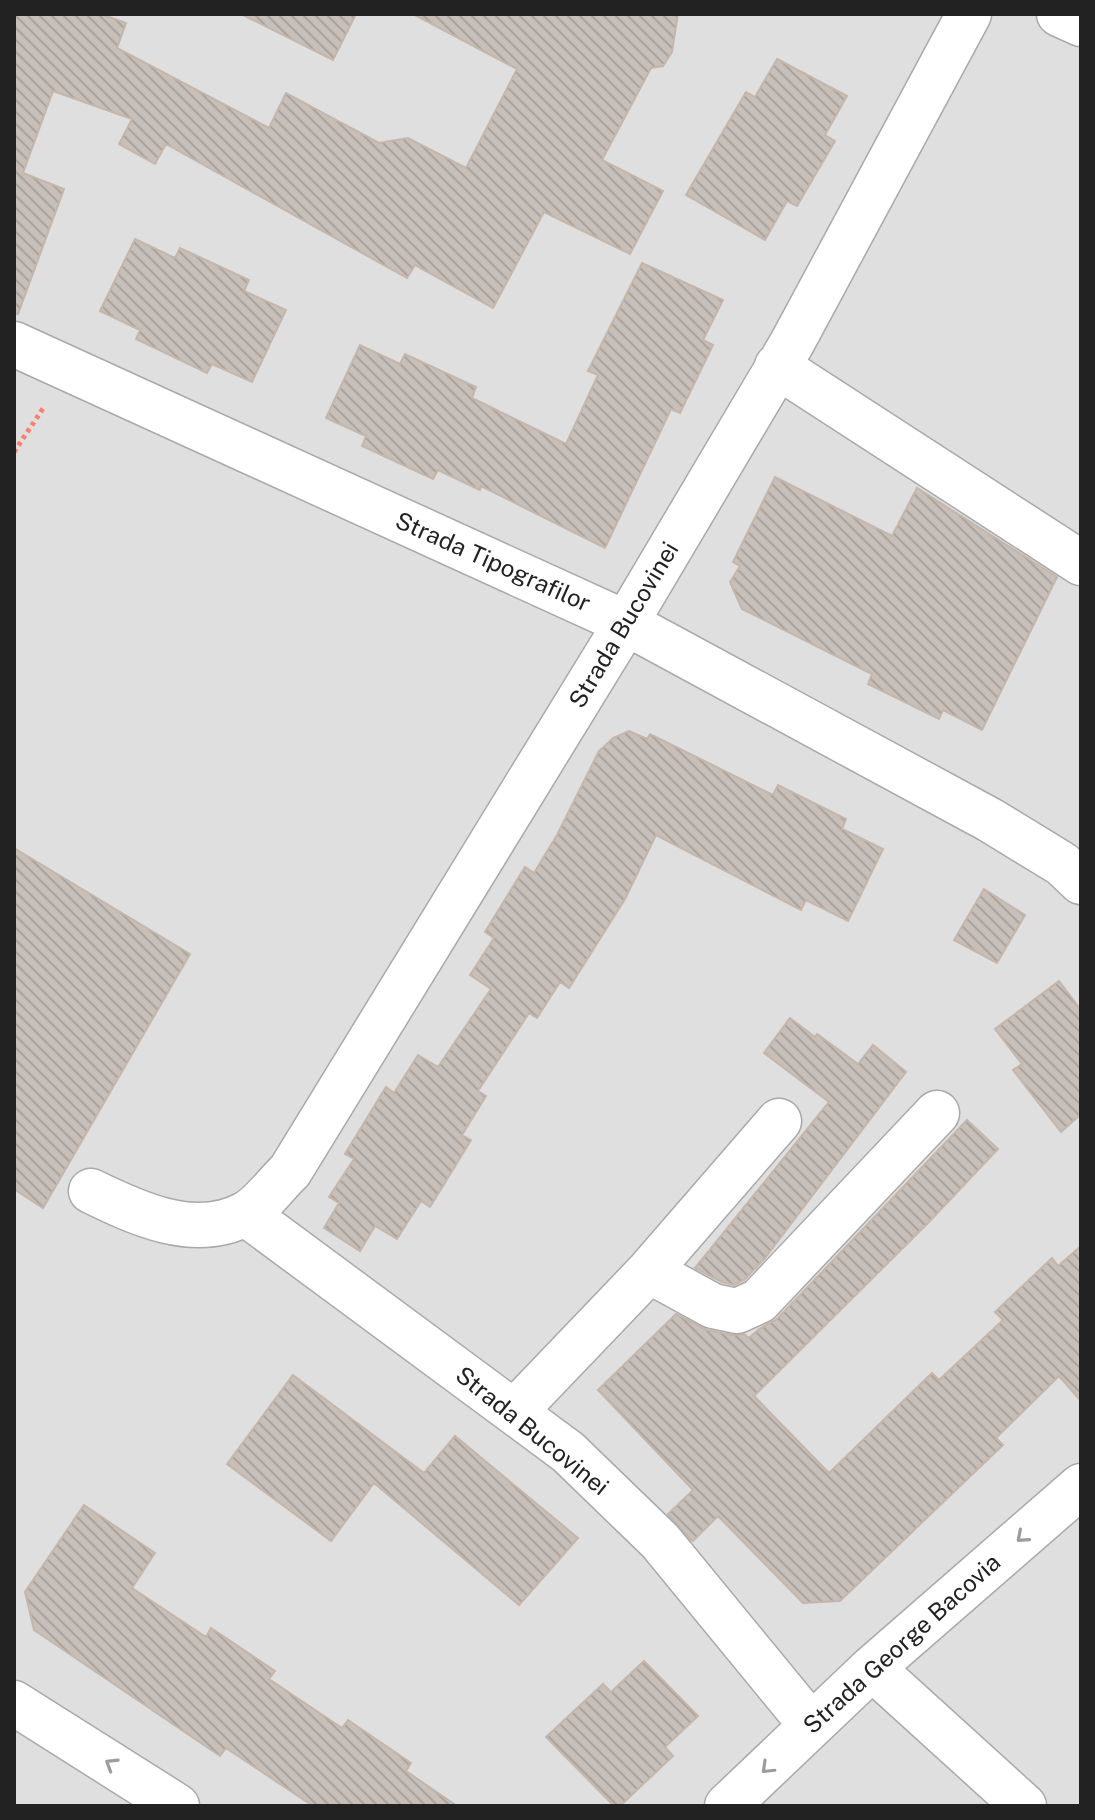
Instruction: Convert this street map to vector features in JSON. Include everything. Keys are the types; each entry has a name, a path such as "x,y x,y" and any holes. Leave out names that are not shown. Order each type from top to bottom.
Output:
{"street":[{"name":"Strada Bucovinei","path":"91,1191 137,1214 205,1227 246,1214 290,1171 626,623 792,343 969,14"},
{"path":"1059,14 1081,24"},
{"name":"Strada Tipografilor","path":"14,344 626,623 990,820 1062,864 1081,882"},
{"path":"777,366 1081,563"},
{"path":"649,1271 713,1306 737,1311 759,1301 937,1113"},
{"path":"514,1412 649,1271 779,1121"},
{"name":"Strada Bucovinei","path":"246,1214 568,1452 660,1541 811,1725"},
{"name":"Strada George Bacovia","path":"727,1806 872,1668 1081,1486"},
{"path":"872,1668 1024,1806"},
{"path":"14,1703 177,1806"}],"shaded area":[{"path":"14,14 1081,14 1081,1806 14,1806"}],"building":[{"path":"14,14 101,14 126,23 117,48 269,128 286,93 379,143 408,138 466,168 517,69 413,14 678,14 672,52 663,66 651,68 602,160 663,191 630,254 544,212 493,308 415,265 407,278 166,144 155,164 119,144 132,119 53,91 23,173 64,189 18,314 14,313"},
{"path":"241,14 356,14 333,60"},
{"path":"777,59 847,96 825,135 835,141 797,206 787,201 765,240 686,195 746,92 755,97"},
{"path":"135,239 175,258 180,248 249,280 244,291 286,310 252,382 212,364 207,373 136,339 140,330 100,311"},
{"path":"642,263 723,300 703,340 713,345 680,413 671,409 605,548 481,486 480,490 438,470 433,479 362,446 366,436 326,418 360,345 400,364 405,354 476,387 472,398 566,444 598,375 588,371"},
{"path":"775,477 892,536 917,488 1057,577 982,730 943,710 939,719 868,684 872,674 742,609 730,582 740,566 733,562"},
{"path":"629,731 647,739 650,734 773,795 778,785 846,819 842,829 883,849 848,921 806,900 801,910 656,835 625,899 569,988 560,982 537,1018 529,1013 478,1091 486,1096 462,1135 471,1140 430,1207 421,1201 397,1239 375,1226 360,1251 324,1228 339,1203 329,1197 354,1159 345,1154 386,1087 394,1093 418,1055 438,1067 491,989 470,975 494,938 485,932 525,867 534,873 557,835 599,751 613,738"},
{"path":"14,848 190,954 43,1208 14,1189"},
{"path":"984,889 1025,915 997,963 954,940"},
{"path":"1059,981 1081,1010 1081,1114 1061,1132 1013,1070 1022,1064 995,1029"},
{"path":"790,1018 858,1064 873,1045 906,1072 765,1258 744,1280 734,1285 695,1268 829,1102 764,1053"},
{"path":"967,1120 998,1149 754,1396 829,1473 932,1373 939,1380 1003,1320 995,1312 1052,1258 1058,1266 1081,1246 1081,1401 1059,1376 996,1438 1003,1445 840,1601 803,1603 718,1516 691,1540 668,1514 693,1490 598,1390 676,1314 707,1330 744,1334 749,1338 777,1319"},
{"path":"293,1375 424,1473 455,1436 578,1538 519,1605 374,1483 331,1541 227,1464"},
{"path":"84,1505 155,1553 132,1588 206,1637 211,1628 275,1671 269,1679 342,1728 348,1720 411,1763 406,1771 457,1806 313,1806 226,1748 220,1756 34,1630 25,1592"},
{"path":"644,1661 698,1716 665,1747 673,1756 620,1806 614,1806 546,1737 603,1684 611,1692"}]}
